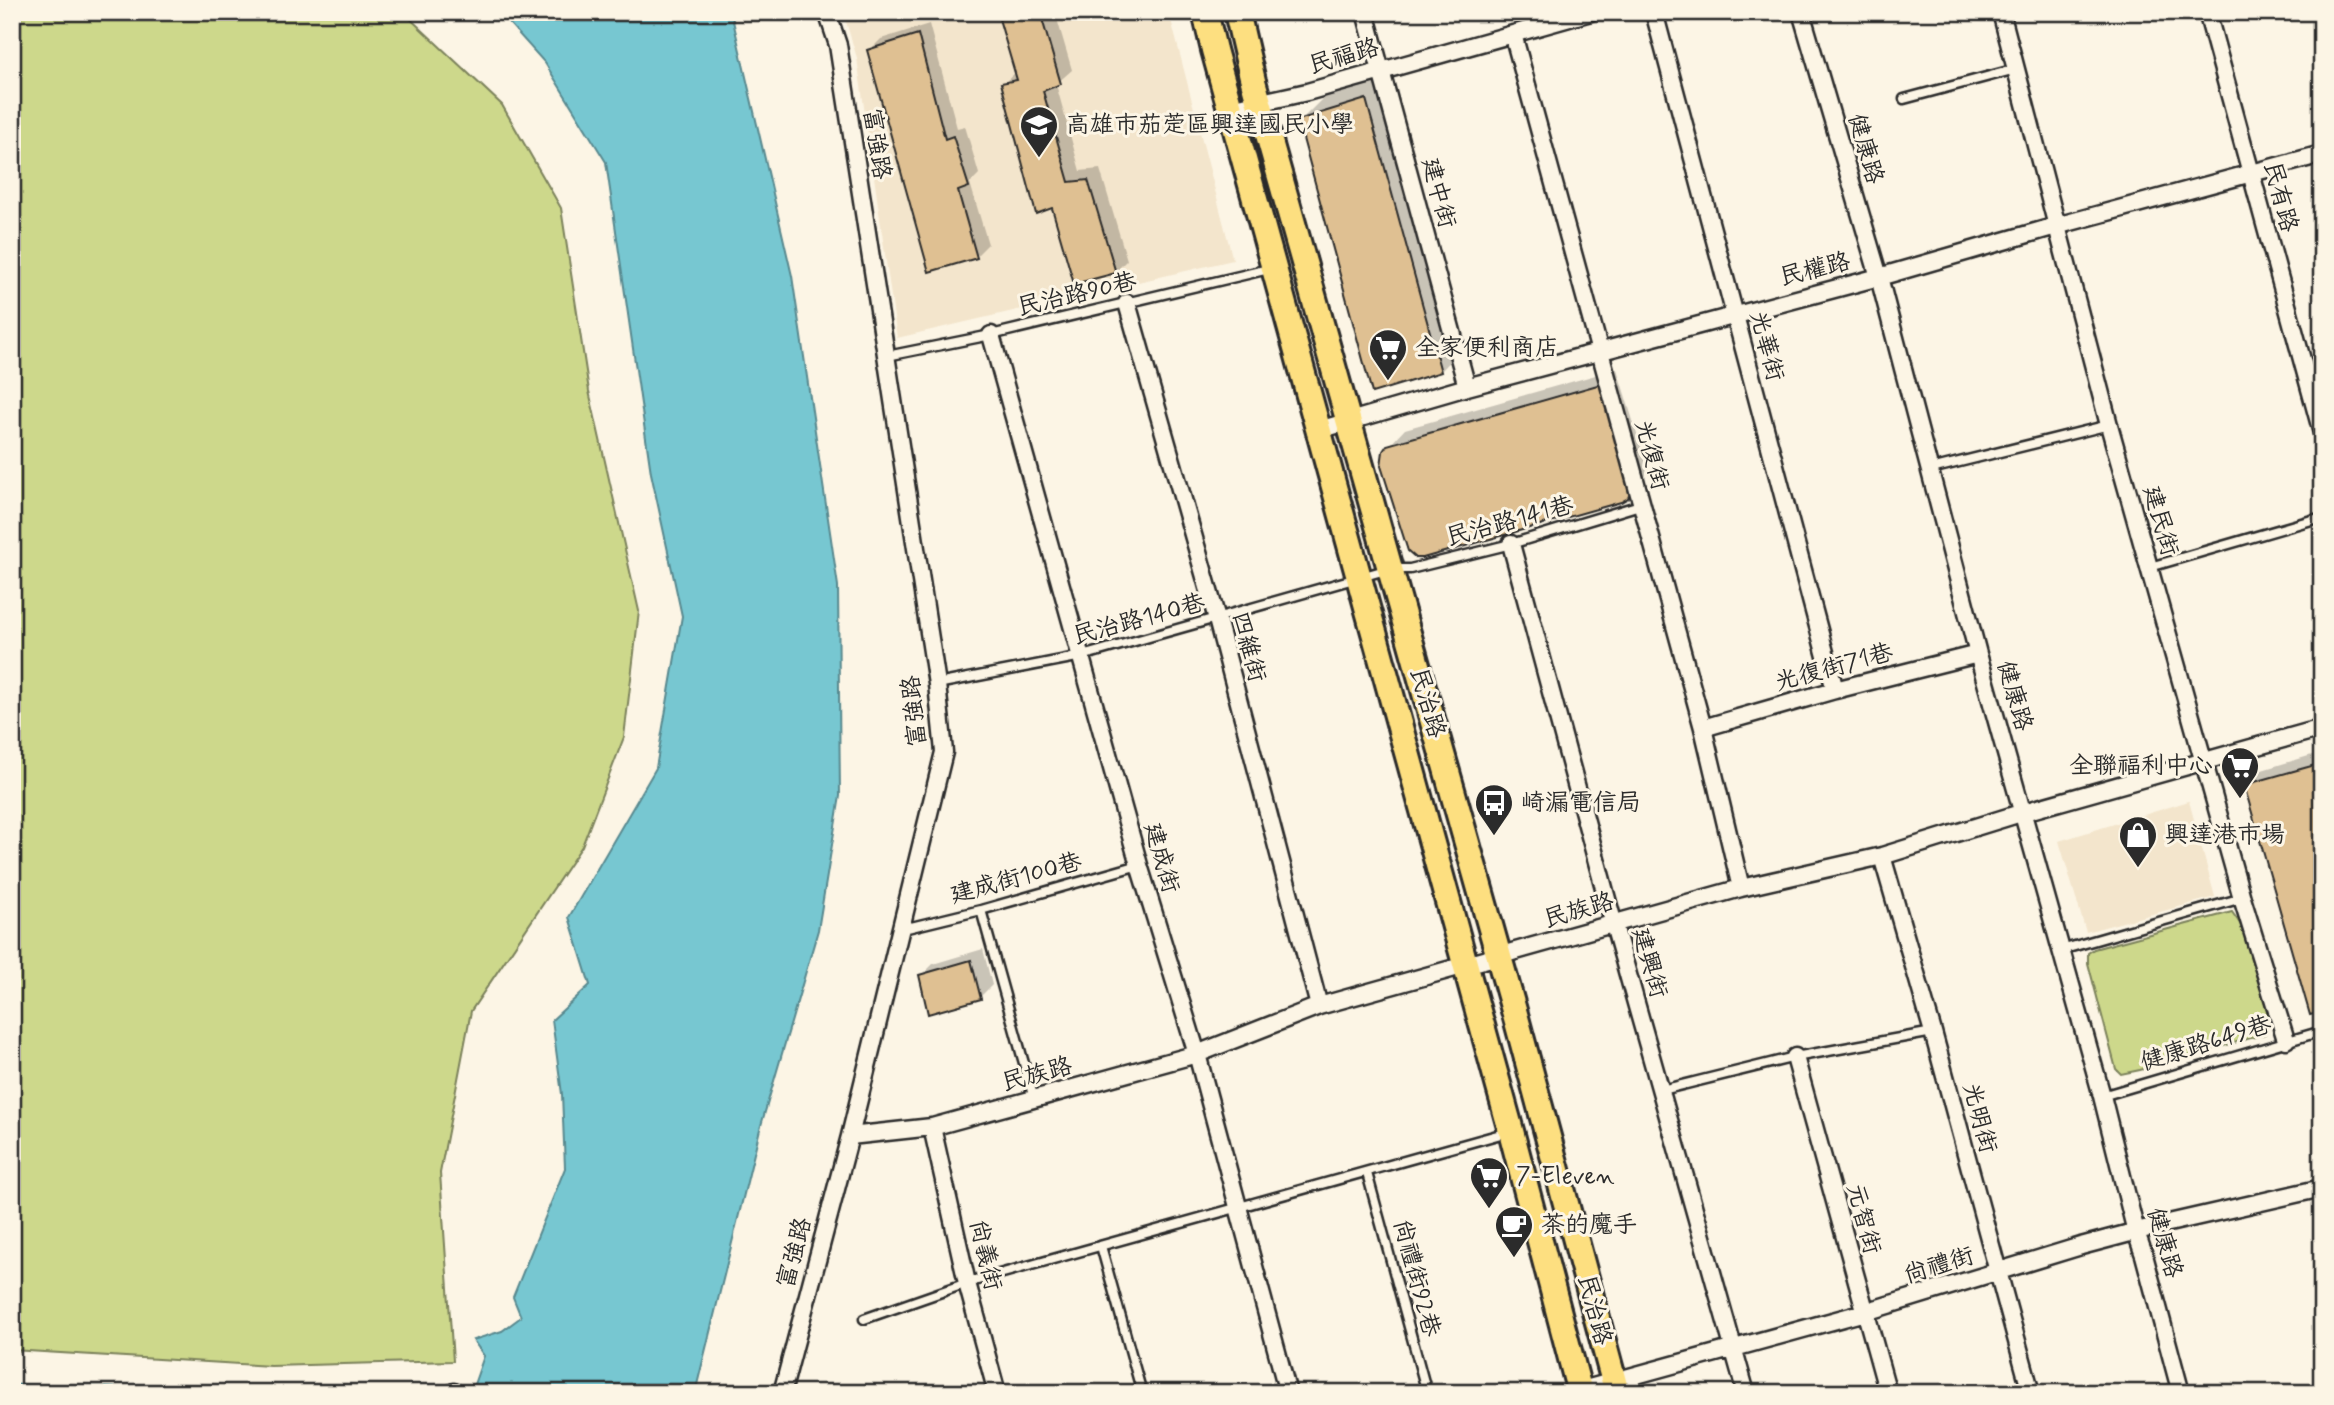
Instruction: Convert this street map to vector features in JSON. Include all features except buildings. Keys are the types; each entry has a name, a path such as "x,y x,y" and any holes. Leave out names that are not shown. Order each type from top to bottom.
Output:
{"main road":[{"name":"民治路","path":"1205,12 1511,1131 1577,1392"},
{"name":"民治路","path":"1237,12 1616,1387"}],"street":[{"name":"富強路","path":"782,1393 903,929 944,752 937,684 887,356 838,45 828,12"},
{"name":"建中街","path":"1365,12 1467,387"},
{"name":"民福路","path":"1230,109 1591,12"},
{"name":"光華街","path":"1654,12 1835,690"},
{"name":"健康路","path":"1801,12 1879,277 1978,654 2024,811 2181,1393"},
{"name":"建民街","path":"2001,12 2109,425 2242,898 2286,1040"},
{"name":"民有路","path":"2207,12 2322,433"},
{"name":"光復街","path":"1513,34 1703,729 1741,888"},
{"name":"民權路","path":"1319,430 1467,387 1879,277 2322,154"},
{"name":"四維街","path":"1127,303 1217,619 1319,1006"},
{"name":"建成街","path":"991,335 1139,865 1197,1054 1288,1393"},
{"name":"建興街","path":"1511,544 1614,925 1746,1393"},
{"name":"光復街71巷","path":"1703,729 1835,690 1978,654"},
{"name":"民族路","path":"850,1136 933,1127 1197,1054 1319,1006 1741,888 1882,856 2024,811 2322,729"},
{"name":"光明街","path":"1882,856 2031,1393"},
{"name":"元智街","path":"1795,1057 1888,1393"},
{"name":"尚義街","path":"933,1127 967,1283 998,1393"},
{"name":"尚禮街","path":"1577,1392 1616,1387 1732,1346 1865,1312 2136,1232 2322,1188"}],"lane":[{"path":"1904,99 2017,69"},
{"name":"民治路90巷","path":"887,356 991,335 1275,268"},
{"path":"1931,469 2109,425"},
{"name":"民治路141巷","path":"1389,569 1410,569 1511,544 1640,505"},
{"path":"2150,567 2322,517"},
{"name":"民治路140巷","path":"937,684 1082,656 1389,569"},
{"name":"建成街100巷","path":"903,929 1139,865"},
{"path":"2061,950 2242,898"},
{"path":"981,909 1034,1099"},
{"name":"健康路649巷","path":"2102,1096 2322,1031"},
{"path":"1662,1090 1795,1057 1933,1032"},
{"path":"864,1319 967,1283 1511,1131"},
{"name":"尚禮街92巷","path":"1367,1173 1427,1393"},
{"path":"1101,1246 1142,1393"}],"shaded area":[{"name":"高雄市茄萣區興達國民小學","path":"843,12 1169,12 1233,260 897,338 857,58"},
{"name":"興達港市場","path":"2189,801 2215,897 2086,932 2059,841"}],"green space":[{"path":"12,12 403,12 502,105 561,208 589,391 639,611 624,737 582,846 471,1011 440,1173 453,1361 271,1366 12,1350"},
{"path":"2232,912 2243,928 2268,1013 2265,1034 2121,1074 2116,1069 2088,963 2088,953 2094,949"}],"water":[{"path":"499,12 731,12 792,276 838,586 840,796 818,930 760,1129 695,1393 471,1393 484,1356 473,1340 502,1331 521,1317 513,1297 565,1168 562,1094 552,1020 590,985 569,917 656,768 682,616 651,473 606,162 545,63"}],"waterway":[{"path":"12,1386 231,1393"}],"place":[{"name":"高雄市茄萣區興達國民小學","path":"1039,159"},
{"name":"全家便利商店","path":"1388,382"},
{"name":"全聯福利中心","path":"2240,800"},
{"name":"崎漏電信局","path":"1494,837"},
{"name":"興達港市場","path":"2138,869"},
{"name":"7-Eleven","path":"1489,1210"},
{"name":"茶的魔手","path":"1514,1259"}]}
